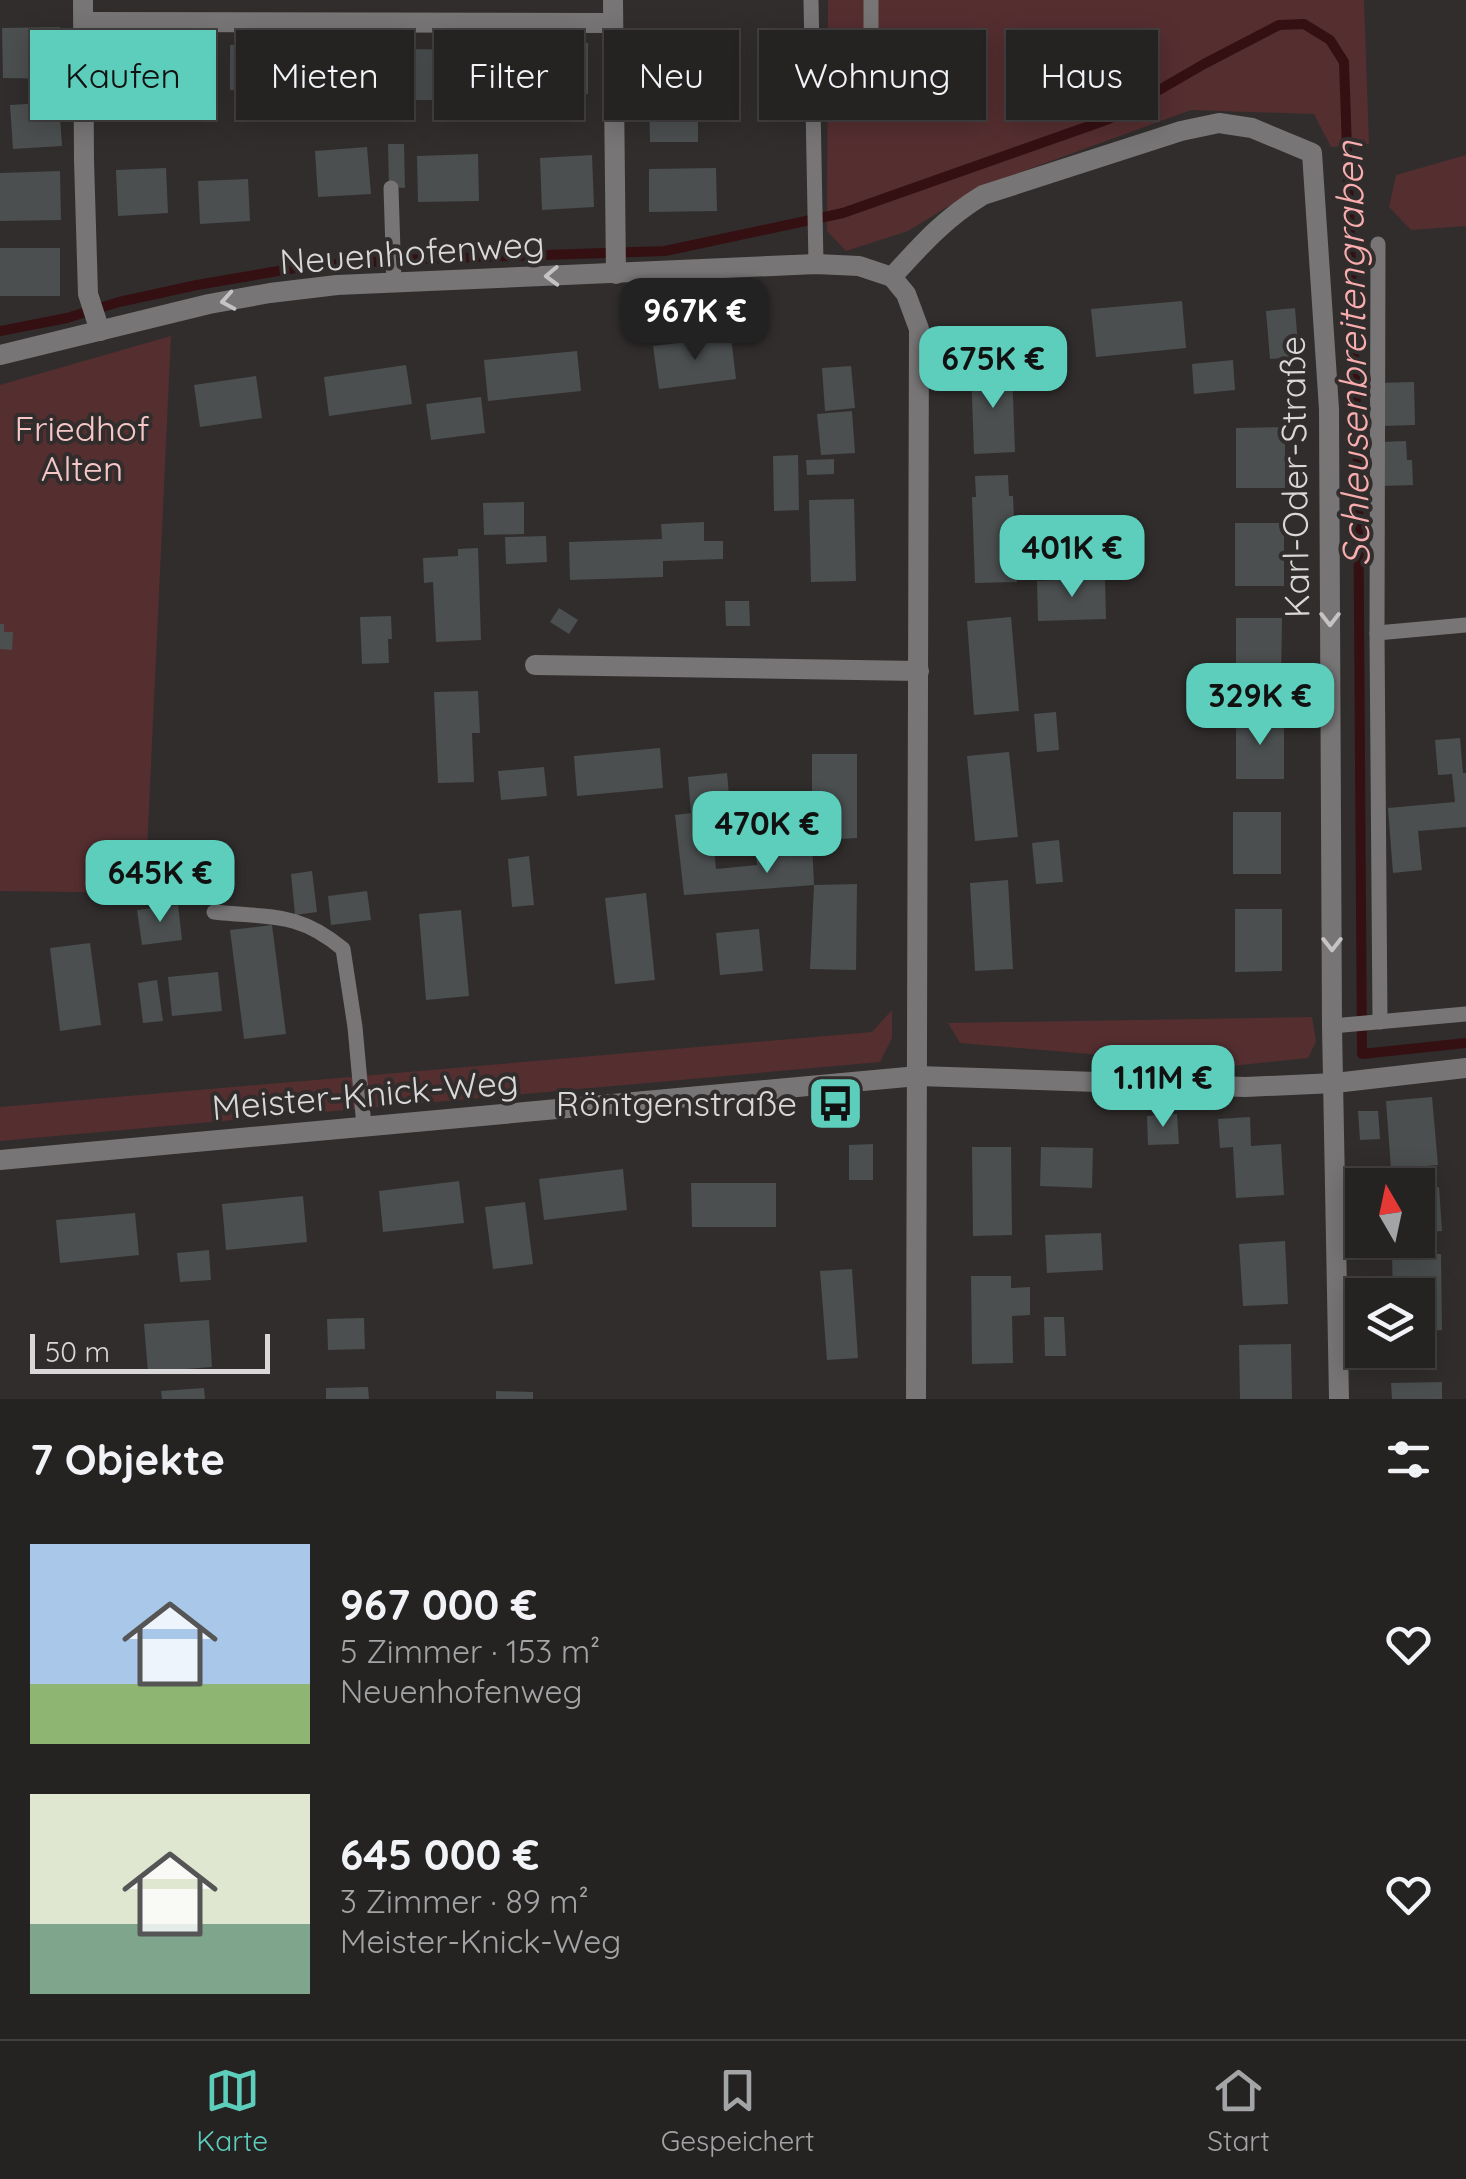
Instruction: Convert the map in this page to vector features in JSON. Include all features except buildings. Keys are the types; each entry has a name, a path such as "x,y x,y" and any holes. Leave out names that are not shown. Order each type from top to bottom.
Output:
{"street":[{"path":"84,0 88,294 100,331"},
{"path":"613,0 615,262"},
{"path":"84,22 613,23"},
{"name":"Karl-Oder-Straße","path":"892,277 956,211 984,195 1181,131 1219,123 1252,128 1312,153 1329,408 1332,1026 1339,1399"},
{"name":"Neuenhofenweg","path":"0,356 162,314 270,293 394,276 615,262 858,266 892,277"},
{"path":"892,277 906,294 919,329 916,1399"},
{"path":"535,665 919,671"},
{"name":"Meister-Knick-Weg","path":"0,1160 918,1076 1245,1087 1335,1083 1466,1068"}],"lane":[{"path":"812,0 816,264"},
{"path":"871,30 872,0"},
{"path":"392,188 394,276"},
{"path":"1378,244 1380,1022"},
{"path":"1377,633 1466,625"},
{"path":"214,912 281,916 328,936 343,949 364,1126"},
{"path":"1332,1026 1466,1014"}],"green space":[{"path":"828,0 1364,0 1369,144 1331,147 1314,114 1191,110 980,187 908,231 846,251 827,231 827,120 986,120 986,30 828,30"},
{"path":"1466,155 1466,226 1411,230 1389,207 1396,175"},
{"name":"Friedhof Alten","path":"171,336 145,893 0,891 0,385"},
{"path":"892,1010 892,1038 880,1062 0,1141 0,1107 872,1032"},
{"path":"1312,1017 1316,1042 1308,1058 1231,1066 960,1043 948,1023"}],"waterway":[{"name":"Schleusenbreitengraben","path":"0,331 197,285 307,266 665,251 843,213 1109,119 1279,25 1304,24 1330,40 1344,62 1358,465 1362,1054 1466,1043"}],"place":[{"name":"Röntgenstraße","path":"836,1103"}]}
